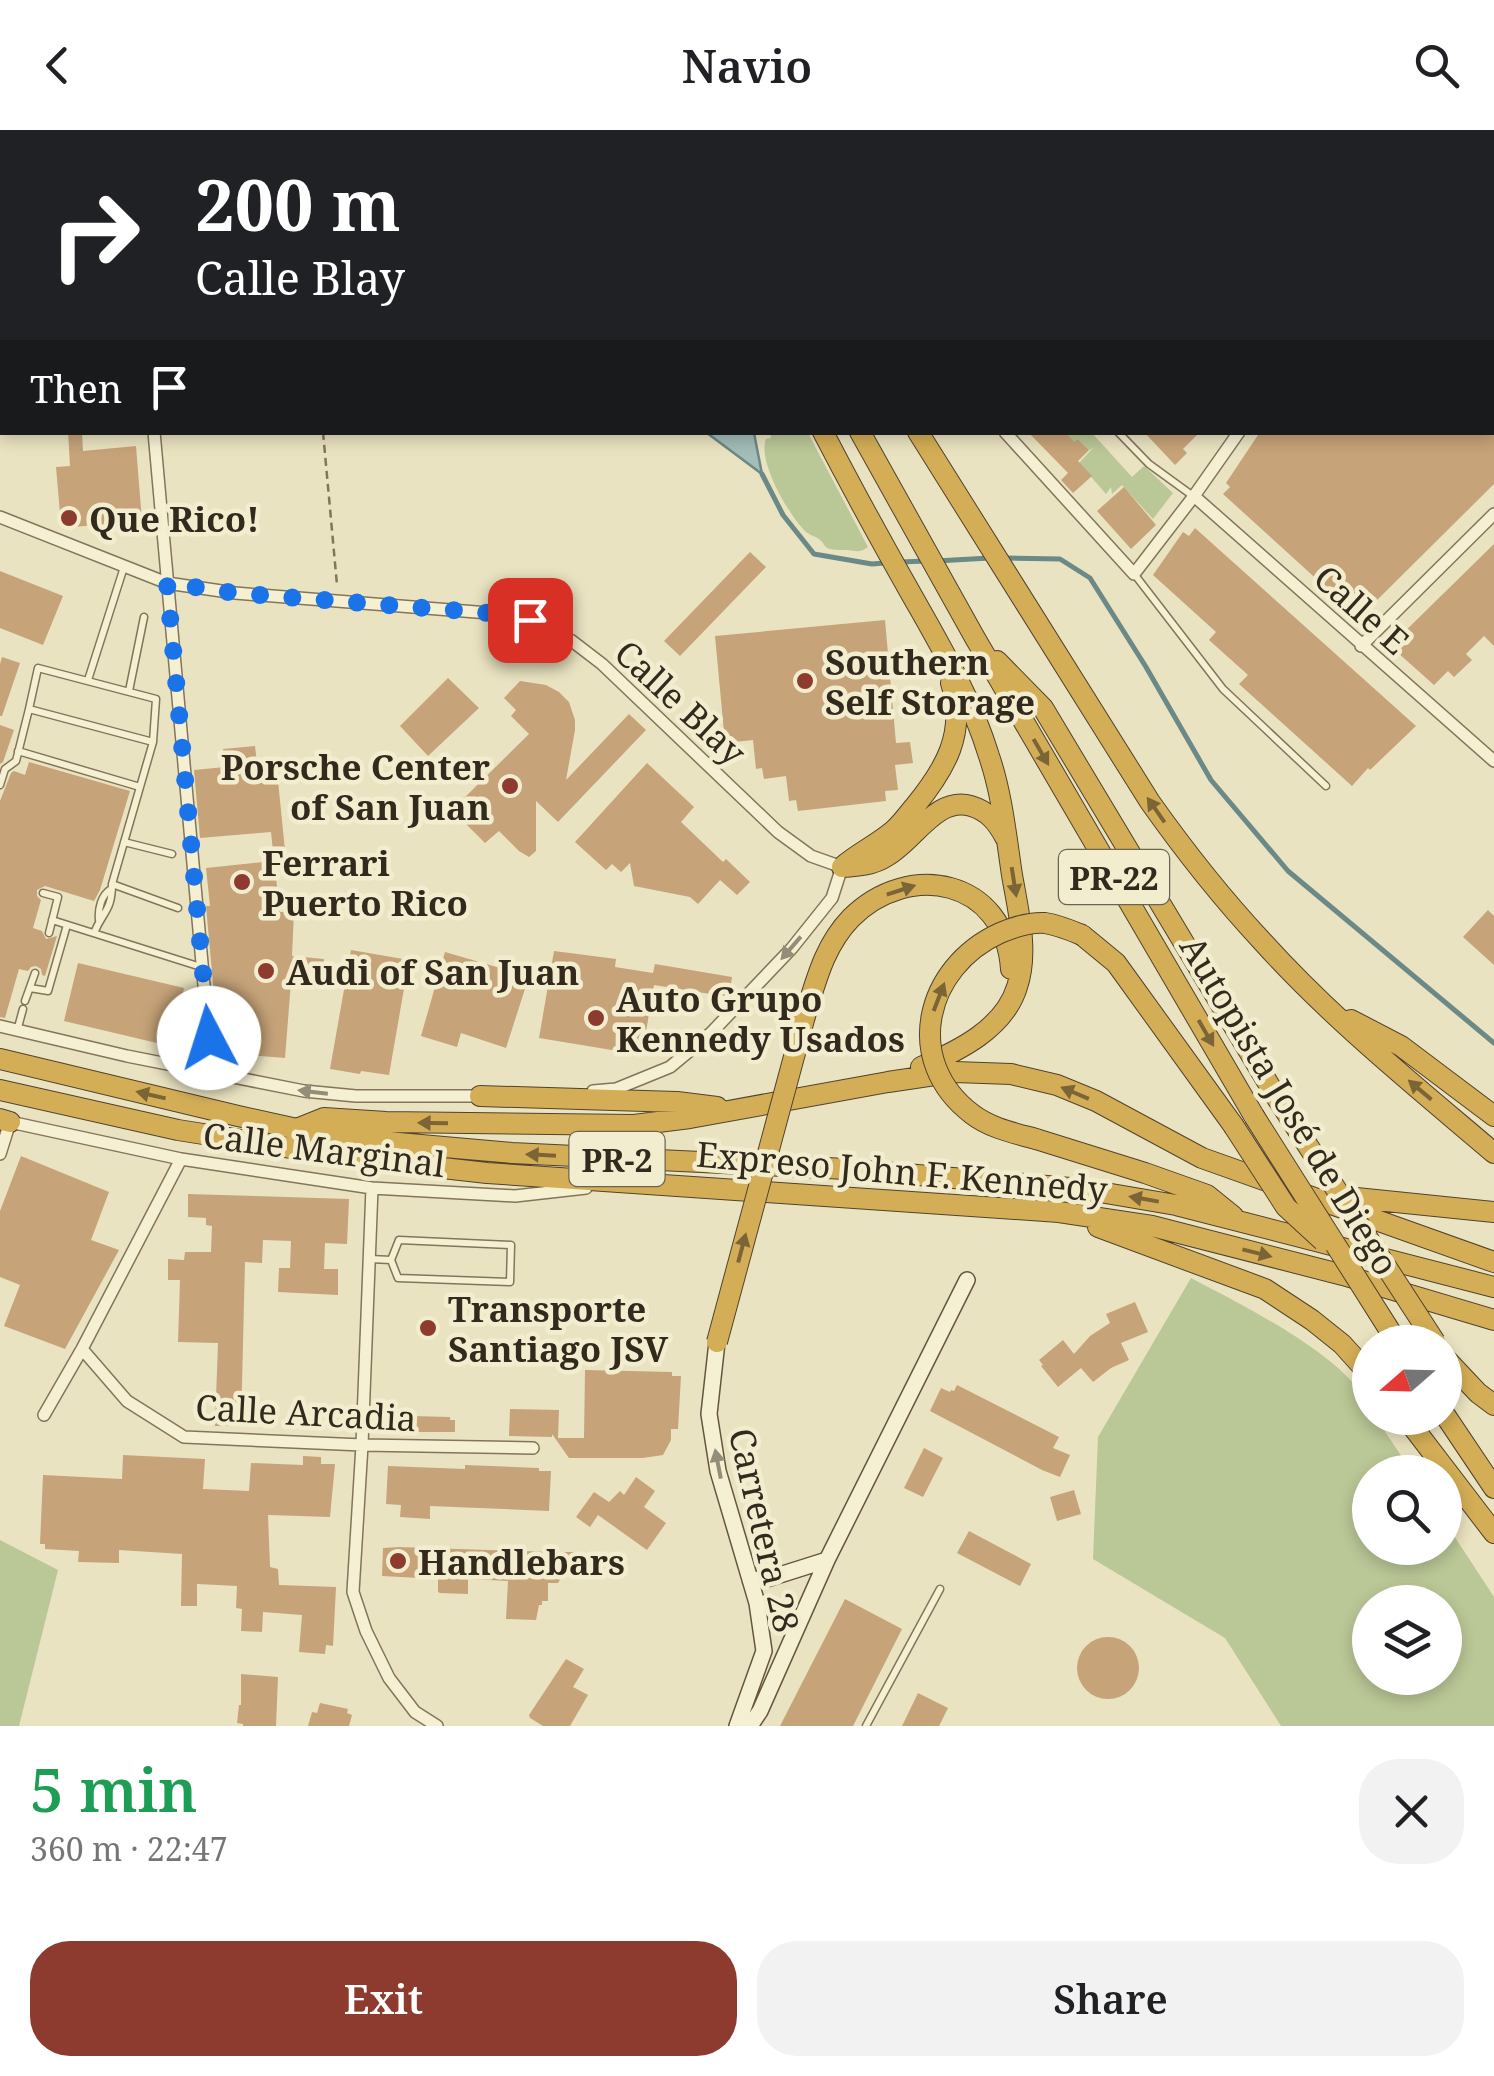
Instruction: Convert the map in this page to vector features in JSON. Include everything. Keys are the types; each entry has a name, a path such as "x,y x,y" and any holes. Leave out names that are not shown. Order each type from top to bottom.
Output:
{"highway":[{"path":"825,435 959,682 985,742 1002,807 1018,910 1021,967 1010,1002 978,1038 953,1054 888,1082"},
{"name":"Autopista José de Diego","path":"862,435 960,612 1254,1116 1386,1325"},
{"name":"Autopista José de Diego","path":"920,435 1180,844 1261,941 1330,1010 1494,1153"},
{"path":"842,867 894,830 938,778 948,756 955,734 956,699 925,618"},
{"path":"975,638 1043,708 1277,1098 1424,1325"},
{"path":"842,867 864,866 885,858 939,811 954,804 982,810 994,820 1008,842"},
{"path":"717,1342 805,1016 824,955 841,929 874,900 892,892 940,884 962,890 1000,924 1008,946 1011,967 1007,993 994,1023"},
{"path":"1239,1220 1207,1195 1145,1172 993,1127 974,1116 942,1083 931,1050 935,1001 954,965 976,946 1010,930 1042,923 1082,935 1116,963 1233,1124 1286,1207 1342,1260"},
{"path":"1330,1010 1401,1046 1494,1116"},
{"name":"Expreso John F. Kennedy","path":"0,1059 297,1129 387,1142 677,1163 847,1169 1082,1189 1176,1205 1494,1286"},
{"path":"297,1129 324,1118 634,1125 955,1072 1011,1074 1036,1078 1096,1102 1202,1158 1494,1262"},
{"name":"Expreso John F. Kennedy","path":"0,1090 178,1130 354,1158 487,1173 1059,1212 1152,1226 1343,1275 1494,1320"},
{"path":"480,1096 677,1102 739,1109"},
{"path":"1291,1191 1494,1212"},
{"path":"1059,1212 1266,1290 1312,1320 1352,1355"},
{"path":"1462,1376 1494,1405"},
{"path":"1419,1435 1494,1533"},
{"path":"1458,1435 1494,1488"}],"street":[{"path":"154,435 212,1074"},
{"path":"1008,435 1134,574 1237,435"},
{"name":"Calle E","path":"1194,496 1494,761"},
{"path":"1361,646 1494,514"},
{"name":"Calle Blay","path":"0,517 167,583 235,593 489,613 530,620 572,641 602,664 778,832 811,856 842,867"},
{"path":"0,1026 304,1091 356,1096 480,1096 616,1089 670,1067 712,1033 792,948 832,898 842,867"},
{"path":"0,1154 5,1121"},
{"name":"Calle Marginal","path":"5,1121 180,1159 372,1188 515,1196 634,1182"},
{"path":"44,1416 180,1159"},
{"path":"372,1188 353,1592 389,1678 415,1712 437,1726"},
{"path":"750,1726 966,1280"},
{"name":"Carretera 28","path":"717,1342 709,1414 718,1471 757,1603 764,1650 738,1726"},
{"name":"Calle Arcadia","path":"82,1349 127,1401 184,1437 534,1448"},
{"path":"750,1580 767,1579 828,1560"}],"lane":[{"path":"1121,435 1148,464 1194,496"},
{"path":"88,680 124,565"},
{"path":"1134,574 1223,689 1326,786"},
{"path":"129,691 144,617"},
{"path":"0,784 5,769 16,760 38,668 156,699 153,742 111,886 113,895 106,916 94,933"},
{"path":"30,710 153,742"},
{"path":"18,752 140,787"},
{"path":"124,842 172,854"},
{"path":"111,886 178,908"},
{"path":"43,893 58,897 49,934"},
{"path":"52,920 202,967"},
{"path":"30,988 48,992 66,925"},
{"path":"17,1030 35,973"},
{"path":"399,1240 511,1244 510,1282 398,1278 391,1260 399,1240"},
{"path":"369,1259 391,1260"},
{"path":"866,1726 940,1588"}],"path":[{"path":"323,435 340,602"}],"green space":[{"path":"770,435 809,435 868,547 858,551 830,549 798,523 770,474 764,449 766,439"},
{"path":"1067,435 1094,435 1132,477 1144,466 1173,493 1153,519 1122,485 1112,494 1111,487 1106,494 1079,463 1093,448 1089,450 1078,439 1073,443"},
{"path":"1191,1278 1296,1337 1352,1382 1352,1435 1387,1435 1401,1455 1352,1455 1352,1565 1462,1565 1462,1548 1494,1597 1494,1726 1281,1726 1225,1638 1093,1559 1098,1437"},
{"path":"0,1540 58,1570 19,1726 0,1726"}],"water":[{"path":"710,435 754,435 762,474"}],"building":[{"path":"68,435 82,435 83,451 136,446 142,521 61,525 56,467 70,466"},
{"path":"1031,435 1068,435 1089,450 1078,461 1092,476 1073,493 1061,480 1068,473"},
{"path":"1147,435 1197,435 1183,449 1187,453 1175,465"},
{"path":"1258,435 1494,435 1494,484 1366,611 1362,607 1355,614 1223,494 1230,487 1226,483"},
{"path":"1124,487 1156,525 1131,549 1097,511"},
{"path":"1195,528 1416,726 1352,786 1239,684 1248,675 1209,640 1216,632 1153,575 1183,532 1189,536"},
{"path":"1494,544 1494,646 1484,636 1466,654 1472,660 1454,677 1448,671 1434,685 1397,652 1401,648 1394,642"},
{"path":"750,552 766,567 680,656 664,641"},
{"path":"0,571 63,596 43,645 0,628"},
{"name":"Southern Self Storage","path":"885,620 896,743 910,742 913,763 895,765 898,790 885,791 886,801 798,811 796,800 789,801 786,776 764,779 762,768 756,769 753,740 725,743 715,636"},
{"path":"2,657 20,663 0,716 0,664"},
{"path":"448,678 479,708 428,756 400,726"},
{"name":"Porsche Center of San Juan","path":"520,681 546,685 569,702 575,730 566,780 629,714 646,730 558,822 536,801 536,851 529,857 499,831 485,843 452,810 529,734 511,716 516,710 504,698"},
{"path":"0,725 14,730 0,764"},
{"path":"255,746 257,763 276,761 286,860 274,861 271,832 200,838 194,770 225,767 223,749"},
{"path":"29,762 130,791 94,901 45,886 37,890 41,900 33,928 42,931 46,939 57,936 45,976 36,966 28,971 19,969 5,1018 0,1017 0,801 11,773 25,775"},
{"path":"647,763 694,807 681,822 750,882 737,895 720,880 698,904 690,897 634,886 630,863 621,872 612,864 606,870 575,842"},
{"name":"Audi of San Juan","path":"274,861 280,912 294,912 292,956 324,959 322,985 291,982 285,1058 222,1053 224,1017 216,1017 206,868"},
{"path":"1488,910 1494,916 1494,965 1463,937"},
{"path":"351,950 409,960 389,1075 330,1069"},
{"name":"Auto Grupo Kennedy Usados","path":"554,951 616,959 615,967 653,973 655,964 732,977 729,997 654,985 642,1055 539,1038"},
{"path":"445,952 500,968 503,957 532,967 506,1048 461,1033 457,1047 421,1036"},
{"path":"78,963 184,988 178,1048 64,1021"},
{"path":"21,1156 109,1192 91,1240 119,1250 65,1349 4,1326 20,1285 0,1277 0,1211"},
{"path":"188,1194 349,1199 347,1244 325,1243 324,1269 338,1269 338,1295 278,1292 279,1268 290,1268 291,1241 263,1240 262,1263 245,1262 241,1426 215,1426 218,1343 178,1342 180,1280 168,1280 168,1259 184,1260 185,1252 211,1252 212,1226 206,1225 206,1218 188,1217"},
{"path":"1135,1302 1148,1332 1121,1343 1129,1360 1093,1382 1081,1368 1058,1387 1039,1360 1063,1340 1074,1354 1090,1336 1110,1323 1106,1314"},
{"path":"585,1370 672,1372 672,1376 681,1376 678,1429 671,1429 671,1440 663,1455 569,1458 552,1434 509,1436 510,1409 559,1410 558,1438 584,1438"},
{"path":"957,1385 1059,1437 1053,1448 1070,1455 1060,1477 930,1411 941,1388 950,1392"},
{"path":"412,1416 450,1417 455,1420 455,1432 411,1432"},
{"path":"924,1448 943,1458 923,1497 904,1488"},
{"path":"123,1455 205,1459 203,1489 249,1491 251,1463 303,1465 303,1456 321,1457 321,1464 335,1464 330,1517 268,1515 270,1567 278,1569 279,1585 336,1587 333,1646 326,1645 325,1654 299,1652 302,1615 263,1612 262,1632 241,1631 237,1586 197,1584 197,1606 181,1606 182,1554 119,1550 119,1563 78,1562 79,1551 45,1549 45,1544 40,1544 43,1475 122,1479"},
{"path":"465,1465 551,1471 549,1511 430,1506 430,1519 400,1517 401,1505 386,1504 388,1466 465,1469"},
{"path":"636,1477 655,1491 644,1507 666,1523 647,1550 598,1515 590,1527 576,1517 594,1492 609,1502 620,1491 624,1495"},
{"path":"1074,1490 1081,1514 1057,1521 1050,1497"},
{"path":"969,1531 1031,1564 1020,1586 957,1553"},
{"path":"383,1548 577,1552 558,1583 548,1583 548,1601 539,1605 536,1620 506,1619 508,1581 468,1579 468,1594 440,1593 438,1579 382,1576"},
{"path":"845,1599 902,1629 853,1726 780,1726"},
{"path":"1108,1637 1130,1646 1139,1668 1130,1690 1108,1699 1086,1690 1077,1668 1086,1646"},
{"path":"566,1659 584,1669 573,1687 588,1695 570,1726 543,1726 529,1715"},
{"path":"241,1674 278,1677 276,1726 237,1723"},
{"path":"918,1693 948,1708 939,1726 902,1726"},
{"path":"320,1703 348,1709 347,1713 352,1715 349,1726 308,1726"}],"waterway":[{"path":"762,474 783,515 814,554 885,563"},
{"path":"936,561 990,558"},
{"path":"1006,558 1060,559 1090,578 1211,780 1288,871 1494,1043"},
{"path":"901,562 925,561"}],"place":[{"name":"Que Rico!","path":"69,518"},
{"name":"Southern Self Storage","path":"805,681"},
{"name":"Porsche Center of San Juan","path":"510,786"},
{"name":"Ferrari Puerto Rico","path":"242,882"},
{"name":"Audi of San Juan","path":"266,971"},
{"name":"Auto Grupo Kennedy Usados","path":"596,1018"},
{"name":"Transporte Santiago JSV","path":"428,1328"},
{"name":"Handlebars","path":"398,1561"}],"route":[{"path":"209,1038 167,583 235,593 489,613 530,620"}]}
